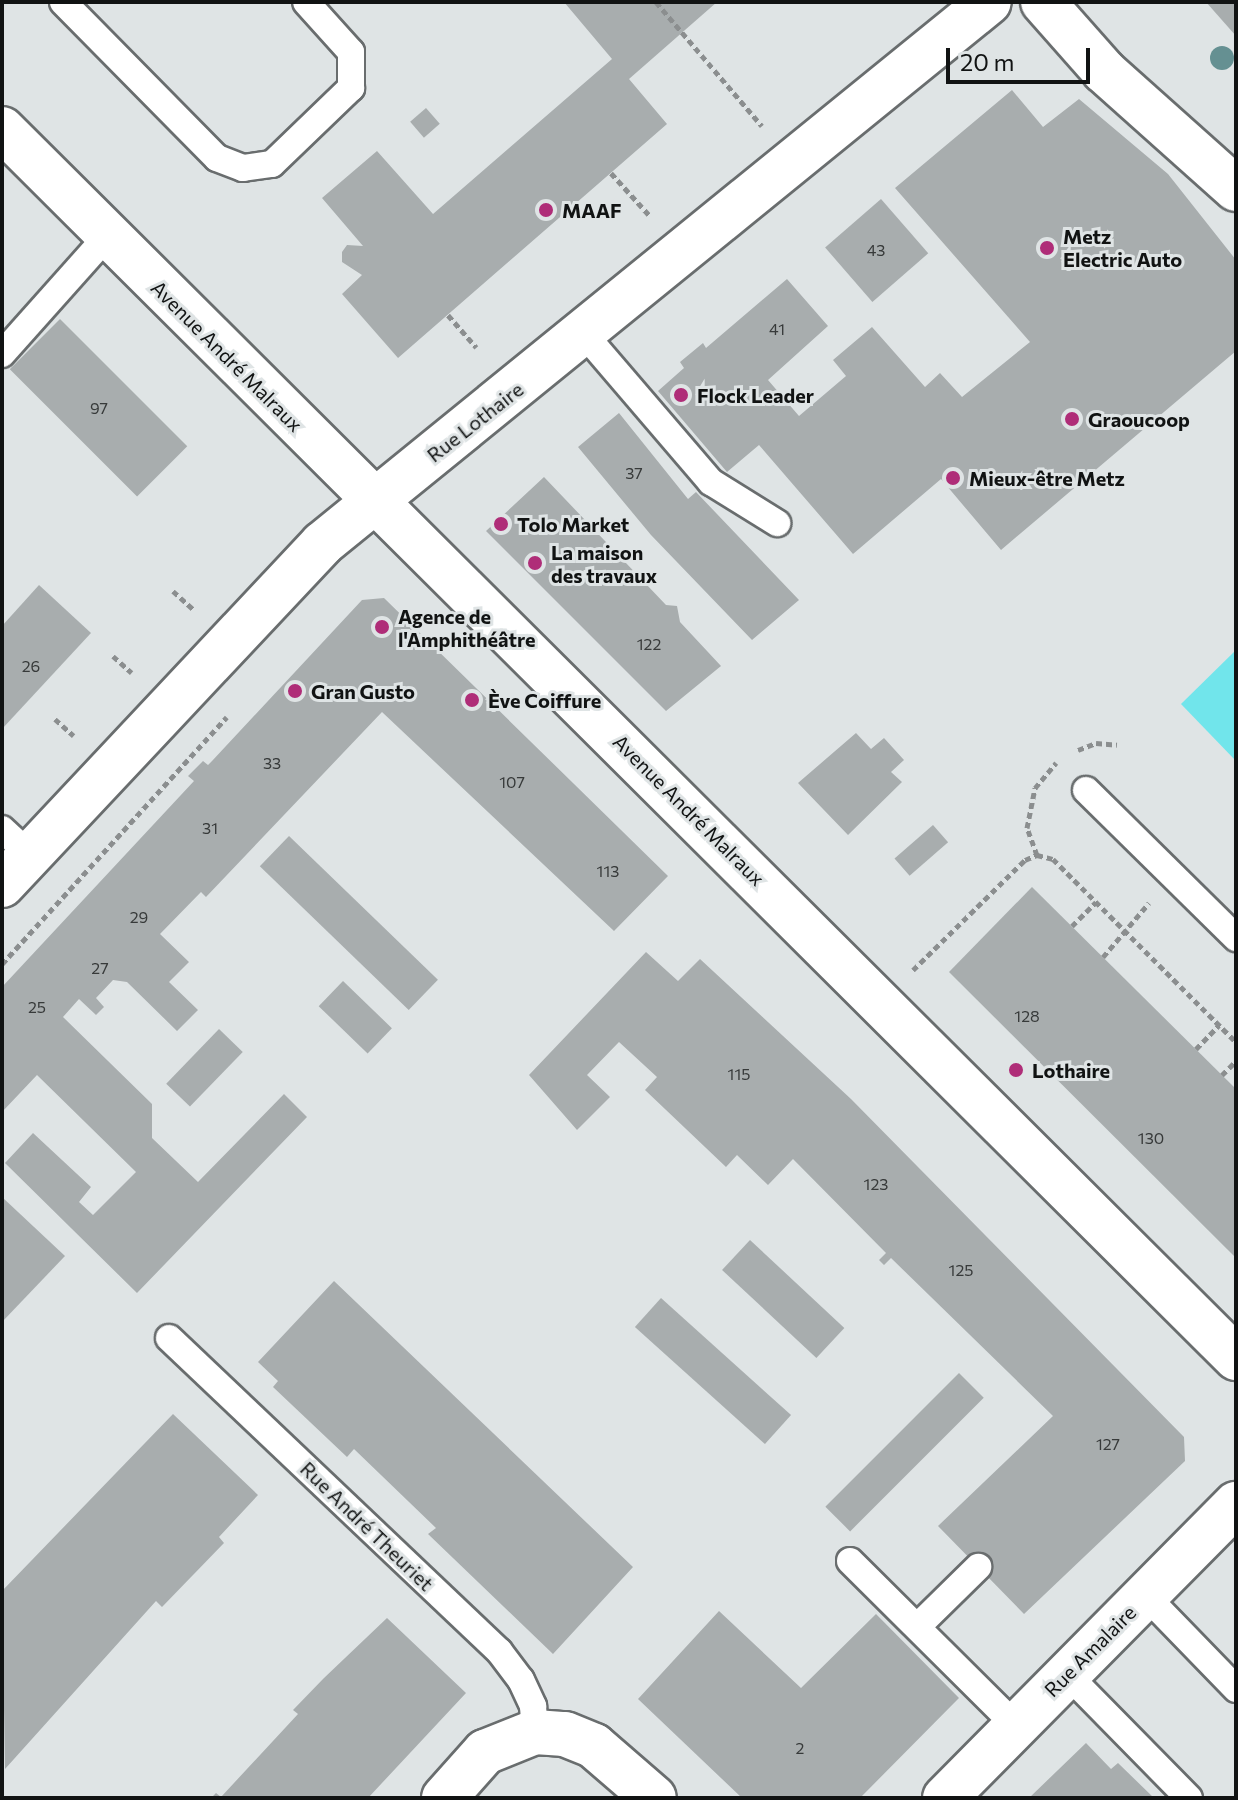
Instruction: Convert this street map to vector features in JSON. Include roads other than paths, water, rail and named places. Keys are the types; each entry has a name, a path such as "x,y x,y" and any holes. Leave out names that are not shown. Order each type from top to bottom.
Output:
{"street":[{"name":"Rue Lothaire","path":"11,857 322,544 585,335 989,2"},
{"path":"1043,2 1104,71 1236,189"},
{"name":"Avenue André Malraux","path":"2,129 1236,1358"},
{"name":"Rue Amalaire","path":"945,1798 1236,1504"},
{"path":"444,1798 485,1752 535,1732 565,1734 594,1746 654,1798"}],"lane":[{"path":"63,2 217,158 243,168 272,164 351,88 351,52 306,2"},
{"path":"2,354 107,236"},
{"path":"585,335 711,482 777,523"},
{"path":"1086,790 1236,938"},
{"name":"Rue André Theuriet","path":"169,1338 499,1651 521,1680 533,1706 535,1732"},
{"path":"850,1561 1015,1725"},
{"path":"917,1627 978,1567"},
{"path":"1145,1595 1236,1689"},
{"path":"1067,1674 1189,1798"}],"place":[{"name":"MAAF","path":"546,210"},
{"name":"Metz Electric Auto","path":"1047,248"},
{"name":"Flock Leader","path":"681,395"},
{"name":"Graoucoop","path":"1072,419"},
{"name":"Mieux-être Metz","path":"953,478"},
{"name":"Tolo Market","path":"501,524"},
{"name":"La maison des travaux","path":"535,563"},
{"name":"Agence de l'Amphithéâtre","path":"382,627"},
{"name":"Gran Gusto","path":"295,691"},
{"name":"Ève Coiffure","path":"472,700"},
{"name":"Lothaire","path":"1016,1070"}]}
